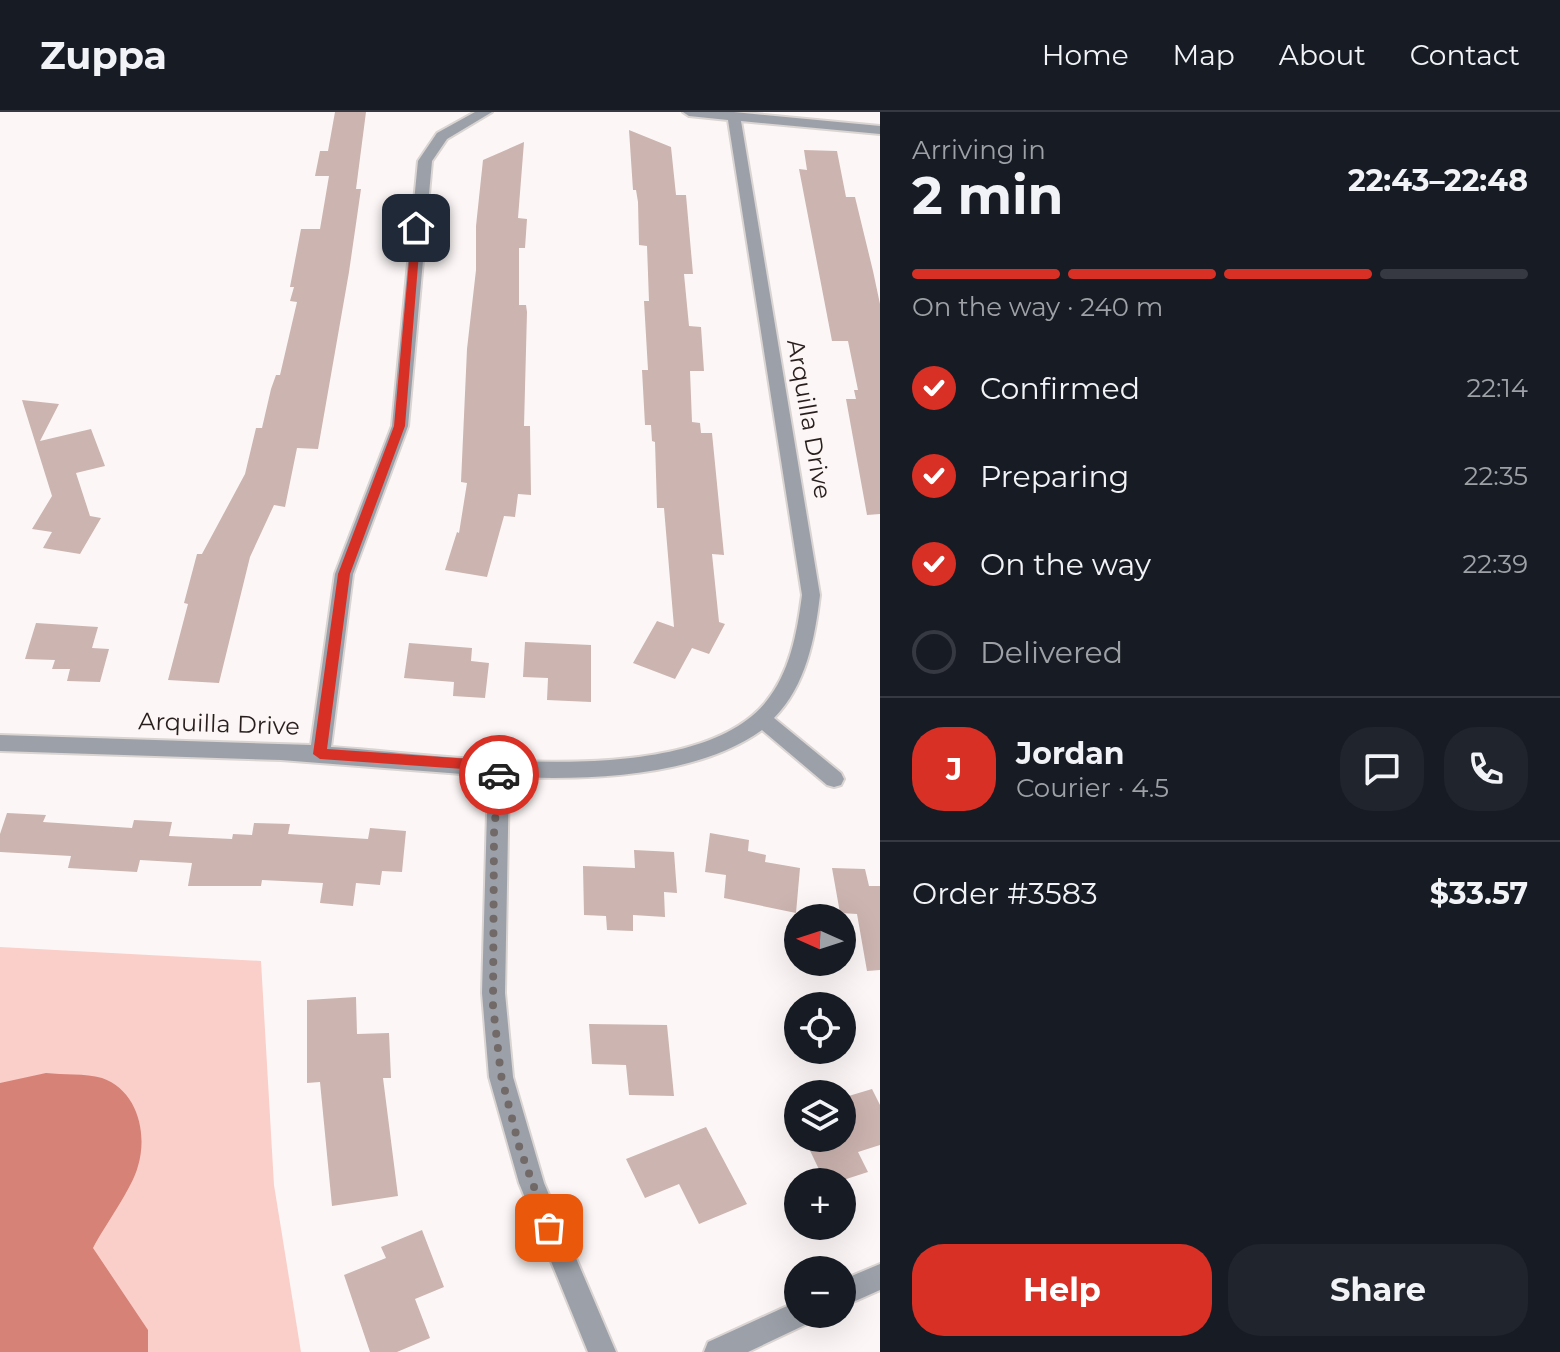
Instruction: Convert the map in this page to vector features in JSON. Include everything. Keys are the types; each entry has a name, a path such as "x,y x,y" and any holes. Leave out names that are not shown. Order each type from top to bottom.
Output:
{"street":[{"path":"689,112 880,130"},
{"path":"320,754 344,574 400,426 422,172 429,149 440,137 473,114"},
{"name":"Arquilla Drive","path":"0,743 320,754 568,768 653,763 738,737 763,720 782,697 795,672 807,635 811,595 734,116"},
{"path":"763,720 834,779"},
{"path":"499,766 494,833 493,1006 501,1075 519,1146 602,1352"},
{"path":"856,1288 880,1277"},
{"path":"718,1352 784,1321"}],"shaded area":[{"path":"0,947 261,961 274,1185 301,1352 0,1352"},
{"path":"46,1073 102,1078 124,1092 137,1114 142,1140 138,1166 93,1248 148,1330 148,1352 0,1352 0,1083"}],"building":[{"path":"335,112 366,112 356,189 361,189 318,449 297,448 285,507 274,505 250,557 219,683 168,680 188,604 184,603 197,554 202,554 245,474 256,428 262,428 271,389 276,375 280,375 297,302 290,301 294,287 290,287 301,229 320,229 329,176 315,176 320,151 328,151"},
{"path":"629,130 671,147 676,195 686,195 693,274 684,274 689,326 701,327 704,371 690,371 692,422 700,423 701,433 712,433 724,555 712,554 719,622 725,624 709,654 692,648 675,679 633,663 657,621 674,627 664,508 657,508 655,442 652,441 651,425 645,425 642,370 648,370 644,301 649,301 647,246 639,245 638,202 636,190 633,190"},
{"path":"524,142 518,218 527,219 525,248 519,248 519,305 526,305 527,312 524,426 530,426 531,495 518,494 515,517 504,516 487,577 445,570 459,533 467,483 461,482 467,349 483,160"},
{"path":"804,150 837,151 846,197 855,197 880,304 880,514 867,515 846,399 856,399 854,390 858,390 848,341 832,341 799,169 807,170"},
{"path":"22,400 59,404 40,441 91,429 105,466 76,473 90,516 101,518 80,554 43,548 52,532 32,529 52,496"},
{"path":"36,623 98,627 92,648 109,649 100,682 67,681 70,669 52,669 55,660 25,659"},
{"path":"525,642 591,645 591,702 547,700 548,678 523,677"},
{"path":"409,643 472,648 471,661 489,663 485,698 453,696 454,682 404,678"},
{"path":"7,813 46,815 43,822 132,828 134,820 172,822 169,836 232,839 233,834 252,835 254,823 290,824 288,834 368,839 370,828 406,831 402,872 382,871 380,885 356,883 353,906 320,903 323,883 262,880 261,886 188,886 192,863 140,860 137,872 68,868 71,856 0,852 0,834"},
{"path":"710,833 749,840 748,851 766,855 765,862 800,868 797,904 784,904 784,910 724,898 726,875 705,872"},
{"path":"634,850 674,852 677,893 664,892 665,917 633,915 633,931 607,930 606,916 584,915 583,866 635,868"},
{"path":"832,868 865,869 869,886 880,886 880,970 867,971 856,904 838,904"},
{"path":"356,997 357,1034 389,1033 391,1078 383,1078 398,1196 332,1206 320,1082 307,1083 307,1000"},
{"path":"589,1024 667,1025 674,1096 629,1095 626,1065 592,1064"},
{"path":"872,1089 880,1105 880,1145 858,1152 868,1172 856,1176 856,1168 818,1168 811,1152 856,1152 856,1094"},
{"path":"706,1127 747,1204 699,1224 679,1184 645,1198 626,1159"},
{"path":"422,1230 444,1287 415,1299 430,1338 397,1352 370,1352 344,1275 386,1258 381,1247"}],"way so far":[{"path":"499,775 494,833 493,1006 501,1075 519,1146 549,1228"}],"route":[{"path":"416,228 400,426 344,574 320,754 499,766 499,775"}]}
